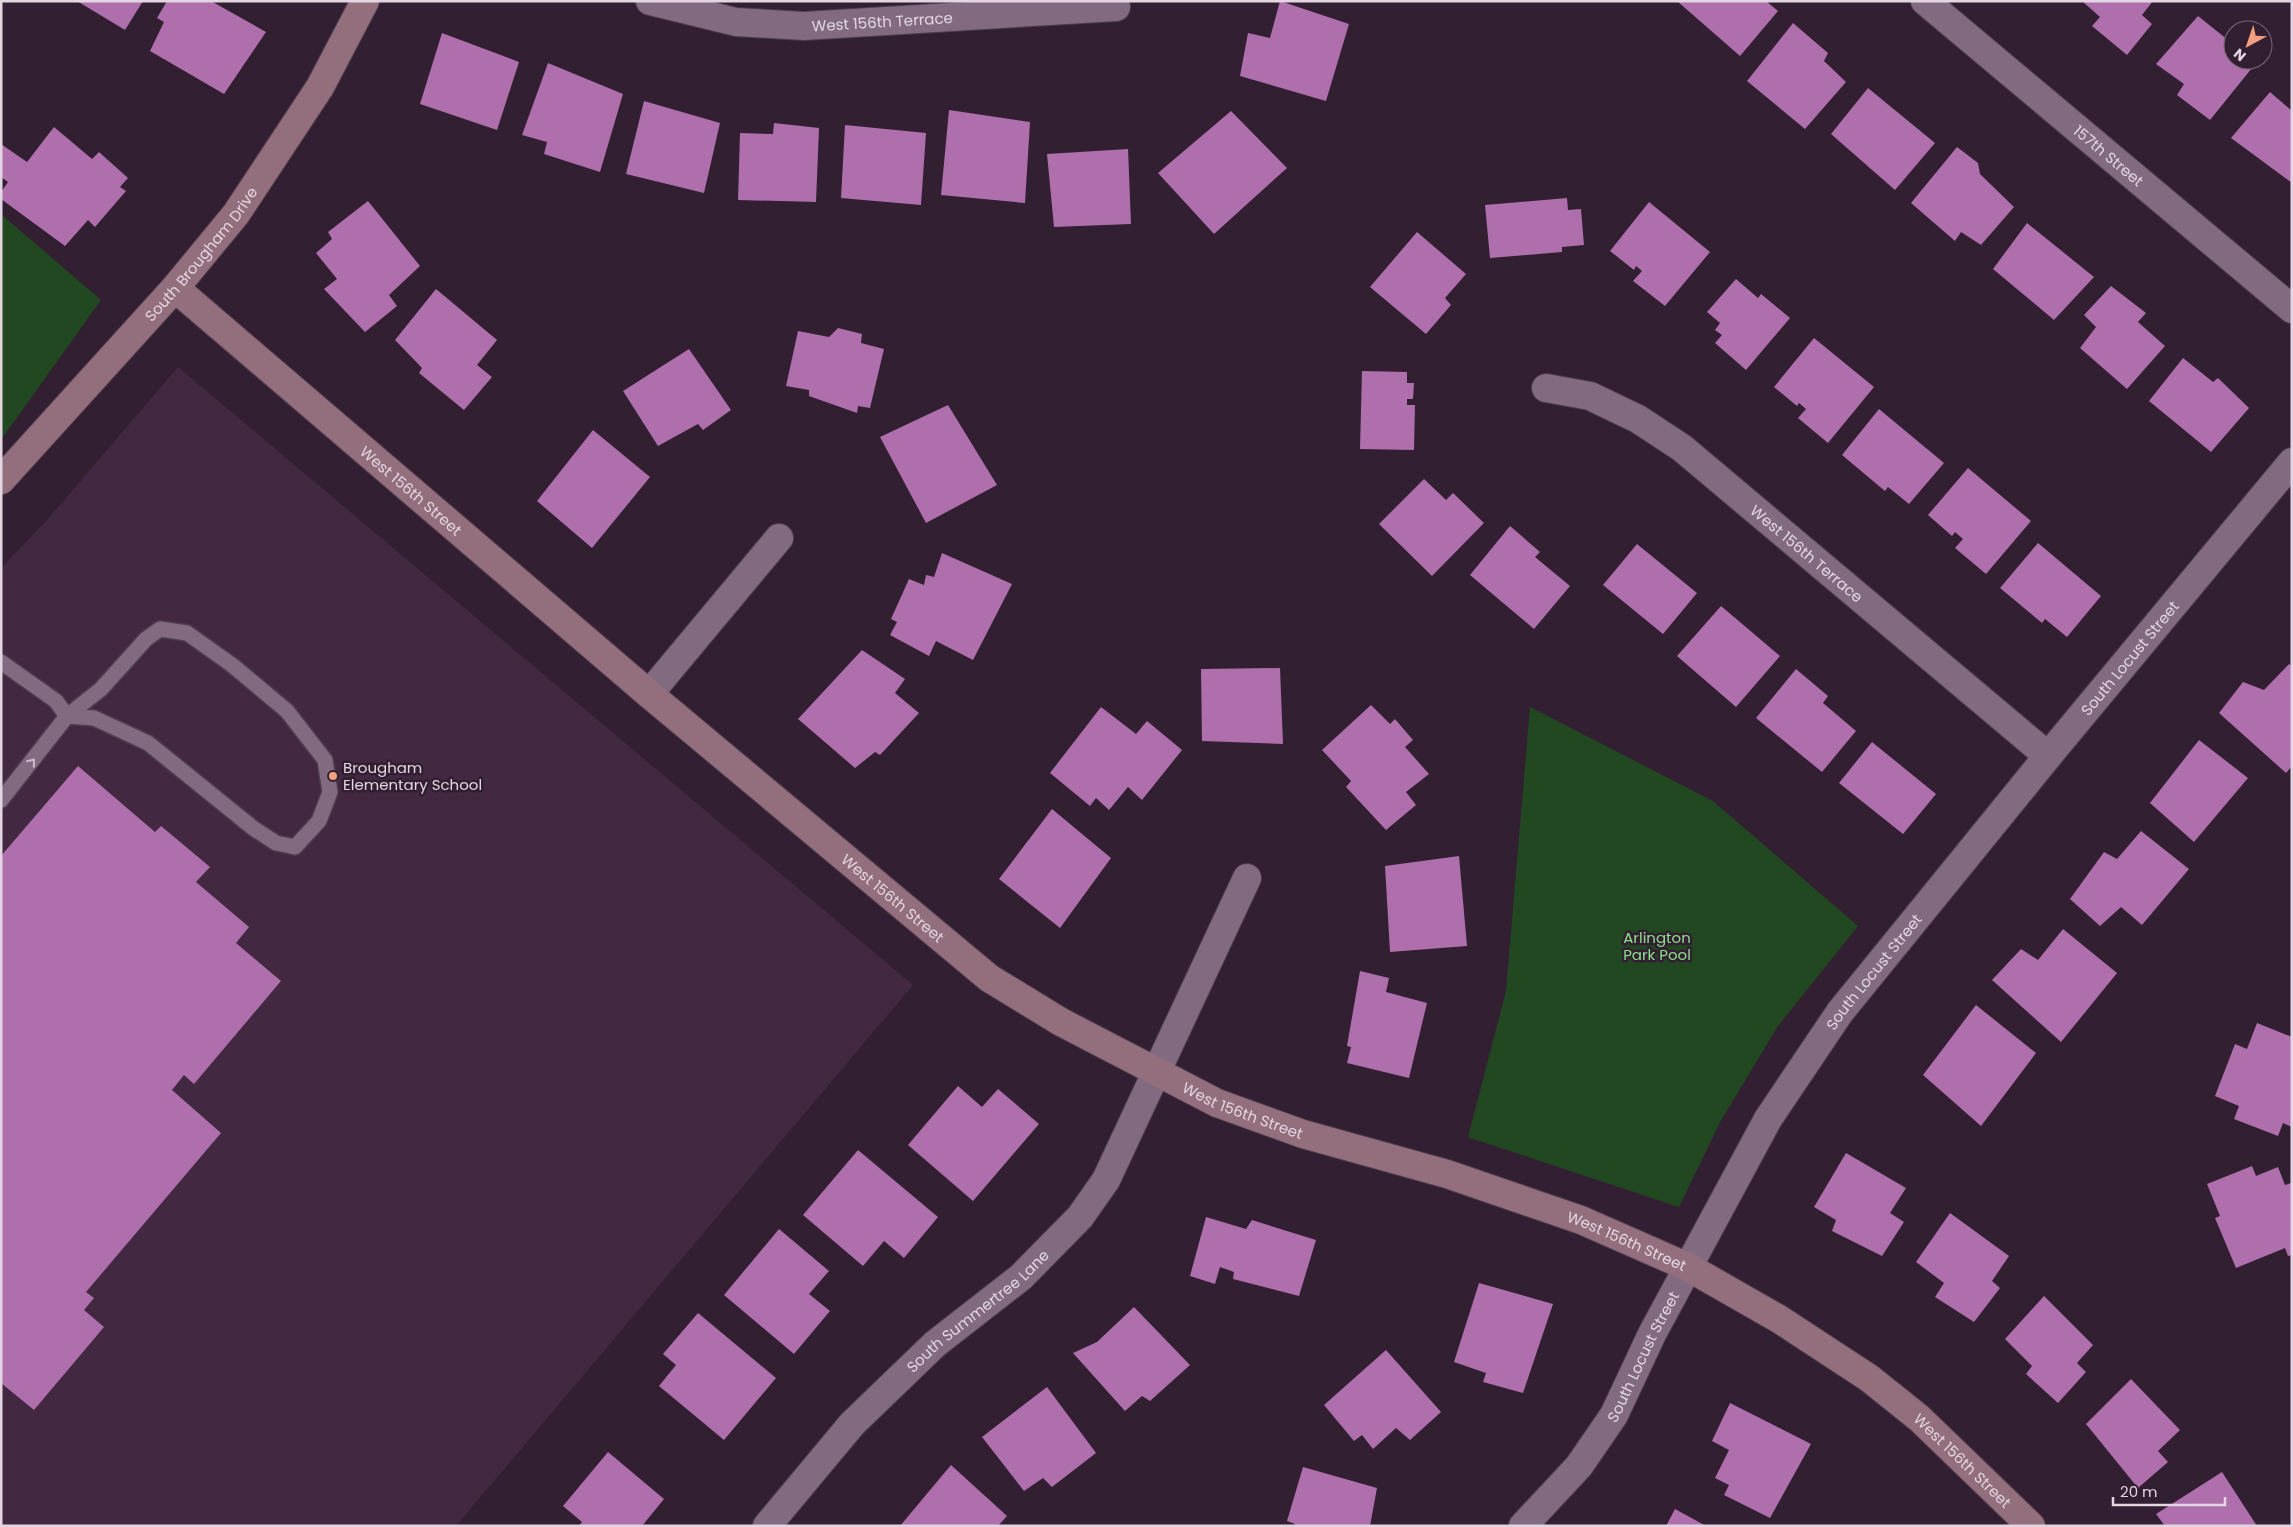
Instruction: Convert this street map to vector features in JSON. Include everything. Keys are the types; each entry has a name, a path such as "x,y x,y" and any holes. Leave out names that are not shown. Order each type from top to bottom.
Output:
{"street":[{"name":"South Brougham Drive","path":"1,480 174,288 236,214 320,87 365,1"},
{"name":"West 156th Terrace","path":"650,1 736,22 804,26 1116,7"},
{"name":"157th Street","path":"1925,1 2292,309"},
{"name":"West 156th Street","path":"174,288 649,694 989,978 1061,1022 1217,1103 1303,1134 1447,1174 1581,1220 1688,1267 1779,1319 1869,1378 1919,1418 2031,1526"},
{"name":"West 156th Terrace","path":"1546,388 1590,396 1638,419 1682,448 2048,756"},
{"name":"South Locust Street","path":"1523,1526 1579,1466 1614,1415 1652,1334 1768,1119 1840,1012 2048,756 2292,462"},
{"path":"649,694 779,538"},
{"path":"1157,1073 1247,878"},
{"name":"South Summertree Lane","path":"767,1526 852,1424 934,1344 1021,1277 1080,1217 1106,1180 1157,1073"}],"lane":[{"path":"1,662 56,701 67,716 94,718 148,743 253,828 276,843 294,847 319,821 330,792 325,760 287,711 232,665 187,633 160,629 146,639 101,689 67,716 1,800"}],"shaded area":[{"name":"Brougham Elementary School","path":"178,367 913,985 456,1526 1,1526 1,568 48,519"}],"green space":[{"path":"1,214 101,300 1,440"},
{"name":"Arlington Park Pool","path":"1530,707 1713,801 1858,926 1778,1026 1720,1122 1679,1207 1468,1137 1506,991"}],"building":[{"path":"77,1 143,1 125,30"},
{"path":"167,1 211,1 266,32 224,94 150,51 164,22 157,18"},
{"path":"1280,1 1349,24 1326,101 1240,76 1248,33 1270,38"},
{"path":"1677,1 1766,1 1778,11 1740,56"},
{"path":"2082,1 2153,1 2142,15 2152,24 2127,55 2092,26 2100,17"},
{"path":"2198,16 2223,36 2223,70 2250,70 2210,120 2177,95 2184,84 2156,64"},
{"path":"1793,23 1828,53 1824,61 1846,82 1805,129 1747,81"},
{"path":"442,33 519,62 497,130 420,104"},
{"path":"548,63 623,94 600,172 544,154 547,142 522,135"},
{"path":"1868,88 1935,143 1895,190 1831,134"},
{"path":"2270,92 2292,111 2292,183 2231,138"},
{"path":"644,101 720,123 704,193 626,174"},
{"path":"949,110 1030,122 1025,203 941,195"},
{"path":"1231,111 1287,168 1214,234 1158,173"},
{"path":"774,123 819,128 816,202 738,200 740,133 773,134"},
{"path":"845,125 926,133 921,205 841,198"},
{"path":"54,127 92,159 99,152 128,178 120,187 126,191 95,227 88,220 65,246 1,199 1,192 8,182 1,177 1,144 27,162"},
{"path":"1957,147 1978,163 1980,174 2014,207 1981,245 1961,232 1955,241 1911,203"},
{"path":"1128,149 1131,224 1054,227 1047,154"},
{"path":"1567,198 1568,210 1581,209 1584,245 1562,247 1562,252 1490,258 1485,205"},
{"path":"368,201 420,266 389,295 397,306 365,332 324,289 337,279 316,253 332,239 328,232"},
{"path":"1649,202 1710,252 1665,306 1633,281 1642,271 1636,266 1634,270 1610,251"},
{"path":"2027,223 2094,277 2054,320 1993,269"},
{"path":"1417,232 1466,274 1445,298 1451,305 1426,334 1370,287"},
{"path":"1736,279 1758,298 1761,294 1790,318 1746,370 1715,343 1722,335 1715,330 1720,323 1707,312"},
{"path":"2111,286 2146,313 2138,322 2165,346 2127,389 2080,348 2096,327 2084,315"},
{"path":"436,289 497,340 477,365 492,377 464,410 419,373 422,368 395,340"},
{"path":"838,328 862,334 861,343 884,349 870,408 858,406 857,413 809,396 809,390 786,386 798,331 829,337"},
{"path":"1814,338 1874,387 1828,443 1798,418 1806,409 1799,403 1797,406 1774,387"},
{"path":"689,349 731,410 703,430 698,424 658,446 623,391"},
{"path":"2183,358 2213,382 2218,378 2249,408 2211,452 2149,401"},
{"path":"1362,371 1407,372 1407,383 1414,383 1413,399 1407,399 1407,405 1415,405 1414,450 1360,449"},
{"path":"948,405 997,485 926,523 880,437"},
{"path":"1879,409 1944,463 1909,504 1888,487 1885,491 1842,455"},
{"path":"593,430 650,477 592,548 537,501"},
{"path":"1968,468 2031,521 1986,574 1955,548 1963,539 1955,532 1952,536 1928,515"},
{"path":"1424,479 1446,500 1453,493 1484,523 1432,576 1379,524"},
{"path":"1510,526 1540,552 1535,557 1570,586 1534,629 1470,575"},
{"path":"2038,543 2101,596 2067,637 2045,619 2042,623 2000,588"},
{"path":"1637,544 1697,593 1663,634 1603,585"},
{"path":"942,553 1012,584 973,660 936,641 929,656 890,635 897,622 891,619 909,579 924,585 926,575 934,577"},
{"path":"1721,606 1780,656 1736,707 1677,656"},
{"path":"862,650 905,679 895,693 919,713 880,755 875,752 855,768 798,719"},
{"path":"2289,664 2292,666 2292,766 2286,773 2219,713 2243,682 2264,690"},
{"path":"1280,668 1283,744 1202,741 1201,669"},
{"path":"1796,669 1828,696 1823,703 1856,731 1822,772 1756,718"},
{"path":"1371,705 1390,724 1395,719 1413,740 1405,747 1429,774 1406,792 1416,805 1386,830 1346,787 1351,781 1322,750"},
{"path":"1101,707 1136,734 1147,721 1182,750 1142,800 1128,787 1109,810 1096,798 1090,806 1050,773"},
{"path":"2199,740 2248,778 2194,842 2150,803"},
{"path":"1872,742 1936,794 1903,834 1839,783"},
{"path":"78,766 155,832 161,826 210,867 196,882 249,927 236,943 281,981 194,1084 184,1075 172,1090 221,1133 86,1292 94,1298 84,1310 104,1327 34,1410 1,1383 1,856"},
{"path":"1052,809 1111,858 1060,928 999,879"},
{"path":"2141,831 2189,869 2142,925 2121,907 2100,926 2070,899 2104,852 2117,859"},
{"path":"1459,856 1467,946 1390,952 1385,866"},
{"path":"2063,929 2117,973 2061,1042 1992,980 2021,949 2038,960"},
{"path":"1360,971 1389,978 1386,992 1427,1003 1409,1078 1347,1063 1351,1047 1347,1046"},
{"path":"1976,1005 2036,1053 1981,1126 1923,1075"},
{"path":"2257,1023 2292,1037 2292,1127 2283,1123 2278,1136 2234,1119 2239,1106 2215,1096 2235,1044 2247,1049"},
{"path":"958,1086 982,1107 998,1089 1039,1124 973,1201 908,1145"},
{"path":"858,1150 938,1217 904,1258 884,1241 863,1266 803,1215"},
{"path":"1846,1153 1906,1188 1890,1213 1904,1222 1882,1256 1832,1231 1836,1220 1814,1207"},
{"path":"2252,1166 2256,1176 2278,1167 2285,1185 2291,1183 2292,1255 2288,1256 2285,1248 2236,1268 2215,1218 2220,1216 2207,1184"},
{"path":"1950,1213 2009,1256 1992,1281 2000,1288 1974,1322 1935,1297 1944,1283 1916,1262"},
{"path":"1206,1217 1246,1229 1252,1220 1316,1240 1299,1296 1233,1279 1234,1272 1220,1267 1215,1284 1190,1276"},
{"path":"779,1229 829,1271 809,1294 830,1311 794,1354 724,1295"},
{"path":"1479,1283 1553,1304 1523,1393 1483,1382 1486,1373 1454,1362"},
{"path":"2044,1296 2093,1345 2077,1363 2086,1372 2058,1403 2026,1374 2032,1366 2005,1339"},
{"path":"1134,1307 1190,1365 1150,1401 1142,1396 1125,1411 1073,1353 1097,1342"},
{"path":"698,1313 776,1378 724,1440 659,1386 676,1365 663,1354"},
{"path":"1386,1350 1441,1412 1410,1440 1396,1428 1373,1449 1362,1435 1354,1441 1324,1405"},
{"path":"2131,1379 2180,1430 2158,1451 2168,1462 2138,1488 2086,1424"},
{"path":"1047,1387 1096,1453 1052,1487 1043,1478 1024,1491 982,1437"},
{"path":"1730,1403 1811,1444 1770,1518 1724,1495 1729,1485 1715,1478 1729,1450 1712,1441"},
{"path":"608,1452 664,1499 642,1526 579,1526 582,1522 563,1506"},
{"path":"951,1465 1007,1516 998,1526 900,1526"},
{"path":"1303,1467 1377,1488 1370,1526 1294,1526 1295,1524 1287,1521"},
{"path":"2222,1472 2257,1526 2165,1526 2156,1514"},
{"path":"1675,1509 1706,1526 1666,1526"}],"place":[{"name":"Brougham Elementary School","path":"333,776"}]}
